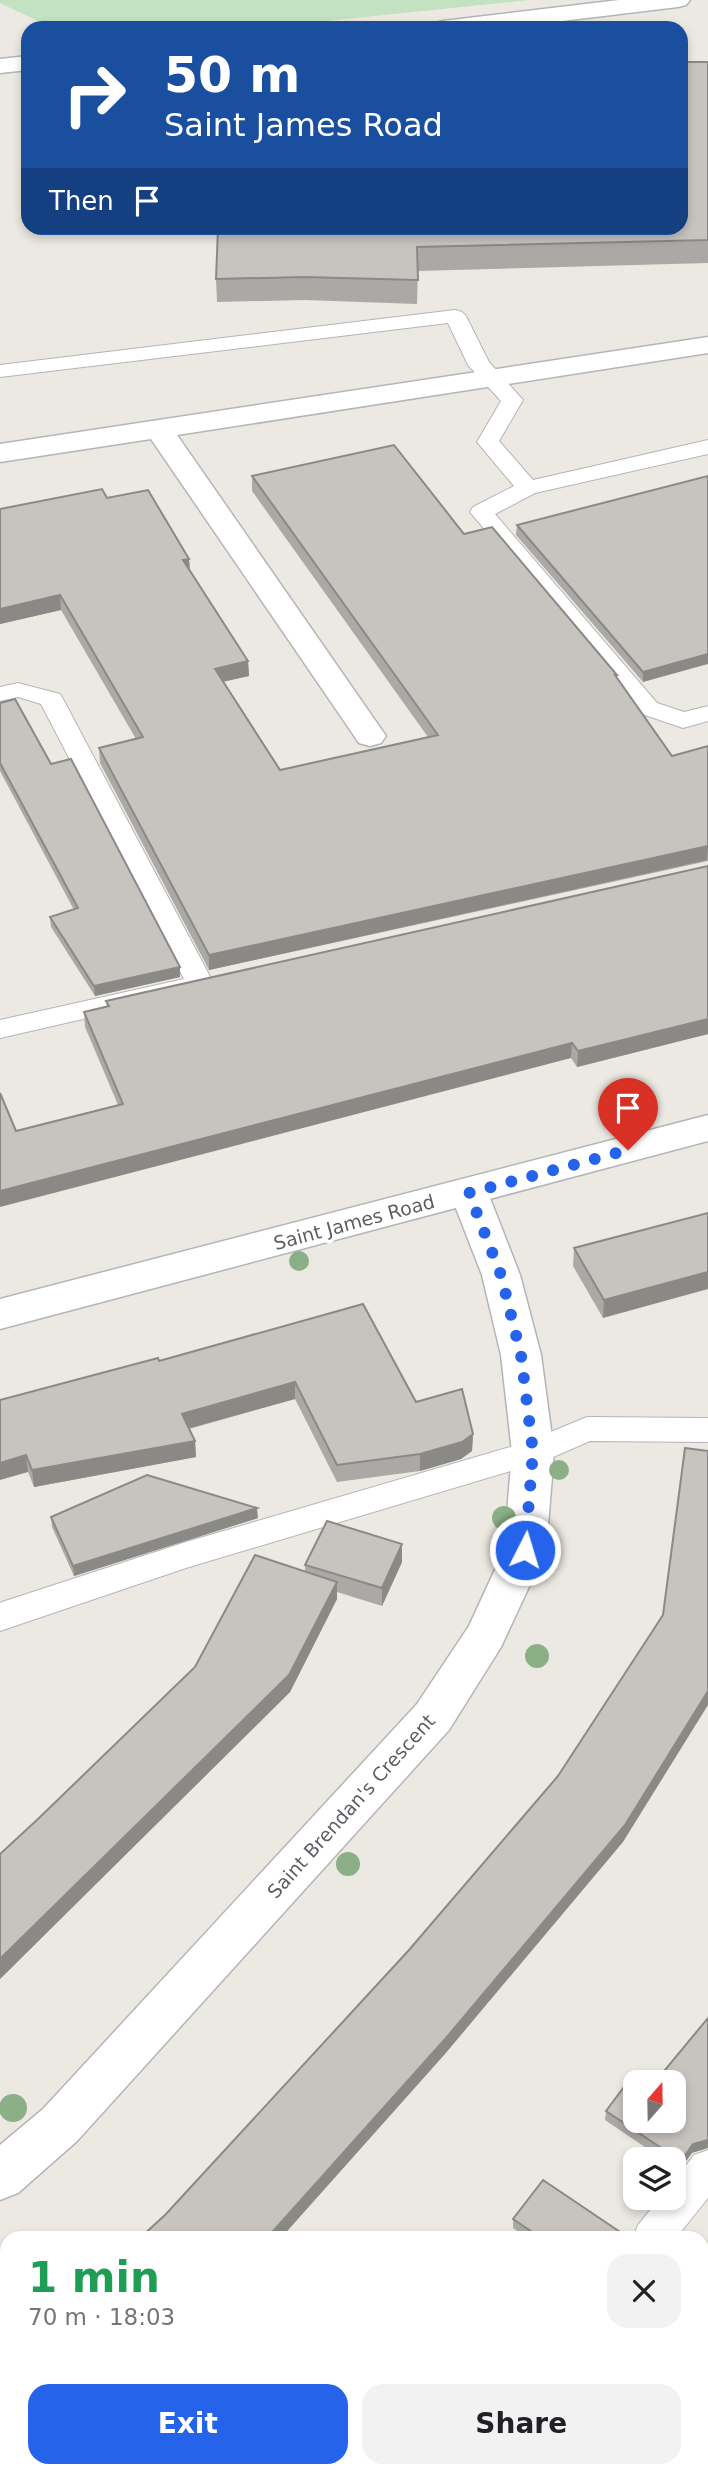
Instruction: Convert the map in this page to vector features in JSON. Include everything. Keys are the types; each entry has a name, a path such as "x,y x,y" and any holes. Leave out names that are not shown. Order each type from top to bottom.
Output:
{"street":[{"path":"502,21 678,0"},
{"path":"0,66 21,64"},
{"path":"0,453 708,345"},
{"path":"159,429 369,736"},
{"name":"Saint James Road","path":"0,1314 469,1193 708,1128"},
{"name":"Saint Brendan's Crescent","path":"0,2177 60,2124 433,1717 486,1635 525,1550 533,1452 521,1355 501,1275 469,1193"}],"lane":[{"path":"0,371 455,316 468,345 489,379 512,400 488,442 528,488"},
{"path":"708,447 528,488 481,512 648,708 683,720 708,713"},
{"path":"0,694 18,690 51,699 200,984"},
{"path":"0,1029 227,978"},
{"path":"0,1618 13,1611 187,1555 533,1452 587,1429 708,1430"},
{"path":"658,2231 708,2168"}],"green space":[{"path":"0,0 529,0 326,21 38,21 0,3"}],"building":[{"path":"688,62 708,62 708,240 417,247 418,280 304,277 216,279 218,235 688,235"},
{"path":"394,445 464,534 492,527 617,675 672,756 708,746 708,846 209,955 99,748 143,737 60,595 0,609 0,509 102,489 107,498 148,490 189,559 183,560 248,661 215,669 280,770 438,735 252,476"},
{"path":"708,476 708,654 643,672 517,525"},
{"path":"15,699 51,764 71,759 180,967 94,986 50,917 78,908 0,763 0,703"},
{"path":"708,866 708,1019 578,1051 572,1043 0,1191 0,1093 16,1131 123,1104 84,1012 109,1006 106,1001"},
{"path":"708,1213 708,1272 604,1300 574,1248"},
{"path":"363,1304 416,1402 462,1389 473,1434 462,1442 420,1454 337,1465 295,1382 182,1414 195,1441 32,1470 26,1455 0,1463 0,1400 158,1358 159,1361"},
{"path":"685,1448 708,1451 708,1691 625,1825 446,2038 273,2231 148,2231 409,1950 558,1776 663,1615"},
{"path":"147,1475 257,1508 73,1566 51,1517"},
{"path":"327,1521 402,1544 382,1588 305,1565"},
{"path":"255,1555 337,1582 289,1675 0,1959 0,1854 195,1667"},
{"path":"708,2018 708,2140 693,2144 686,2154 686,2147 660,2147 639,2133 686,2133 686,2070 665,2070"},
{"path":"623,2088 623,2122 606,2111"},
{"path":"543,2180 619,2231 531,2231 513,2219"}],"route":[{"path":"525,1550 533,1452 521,1355 501,1275 469,1193 628,1150"}]}
